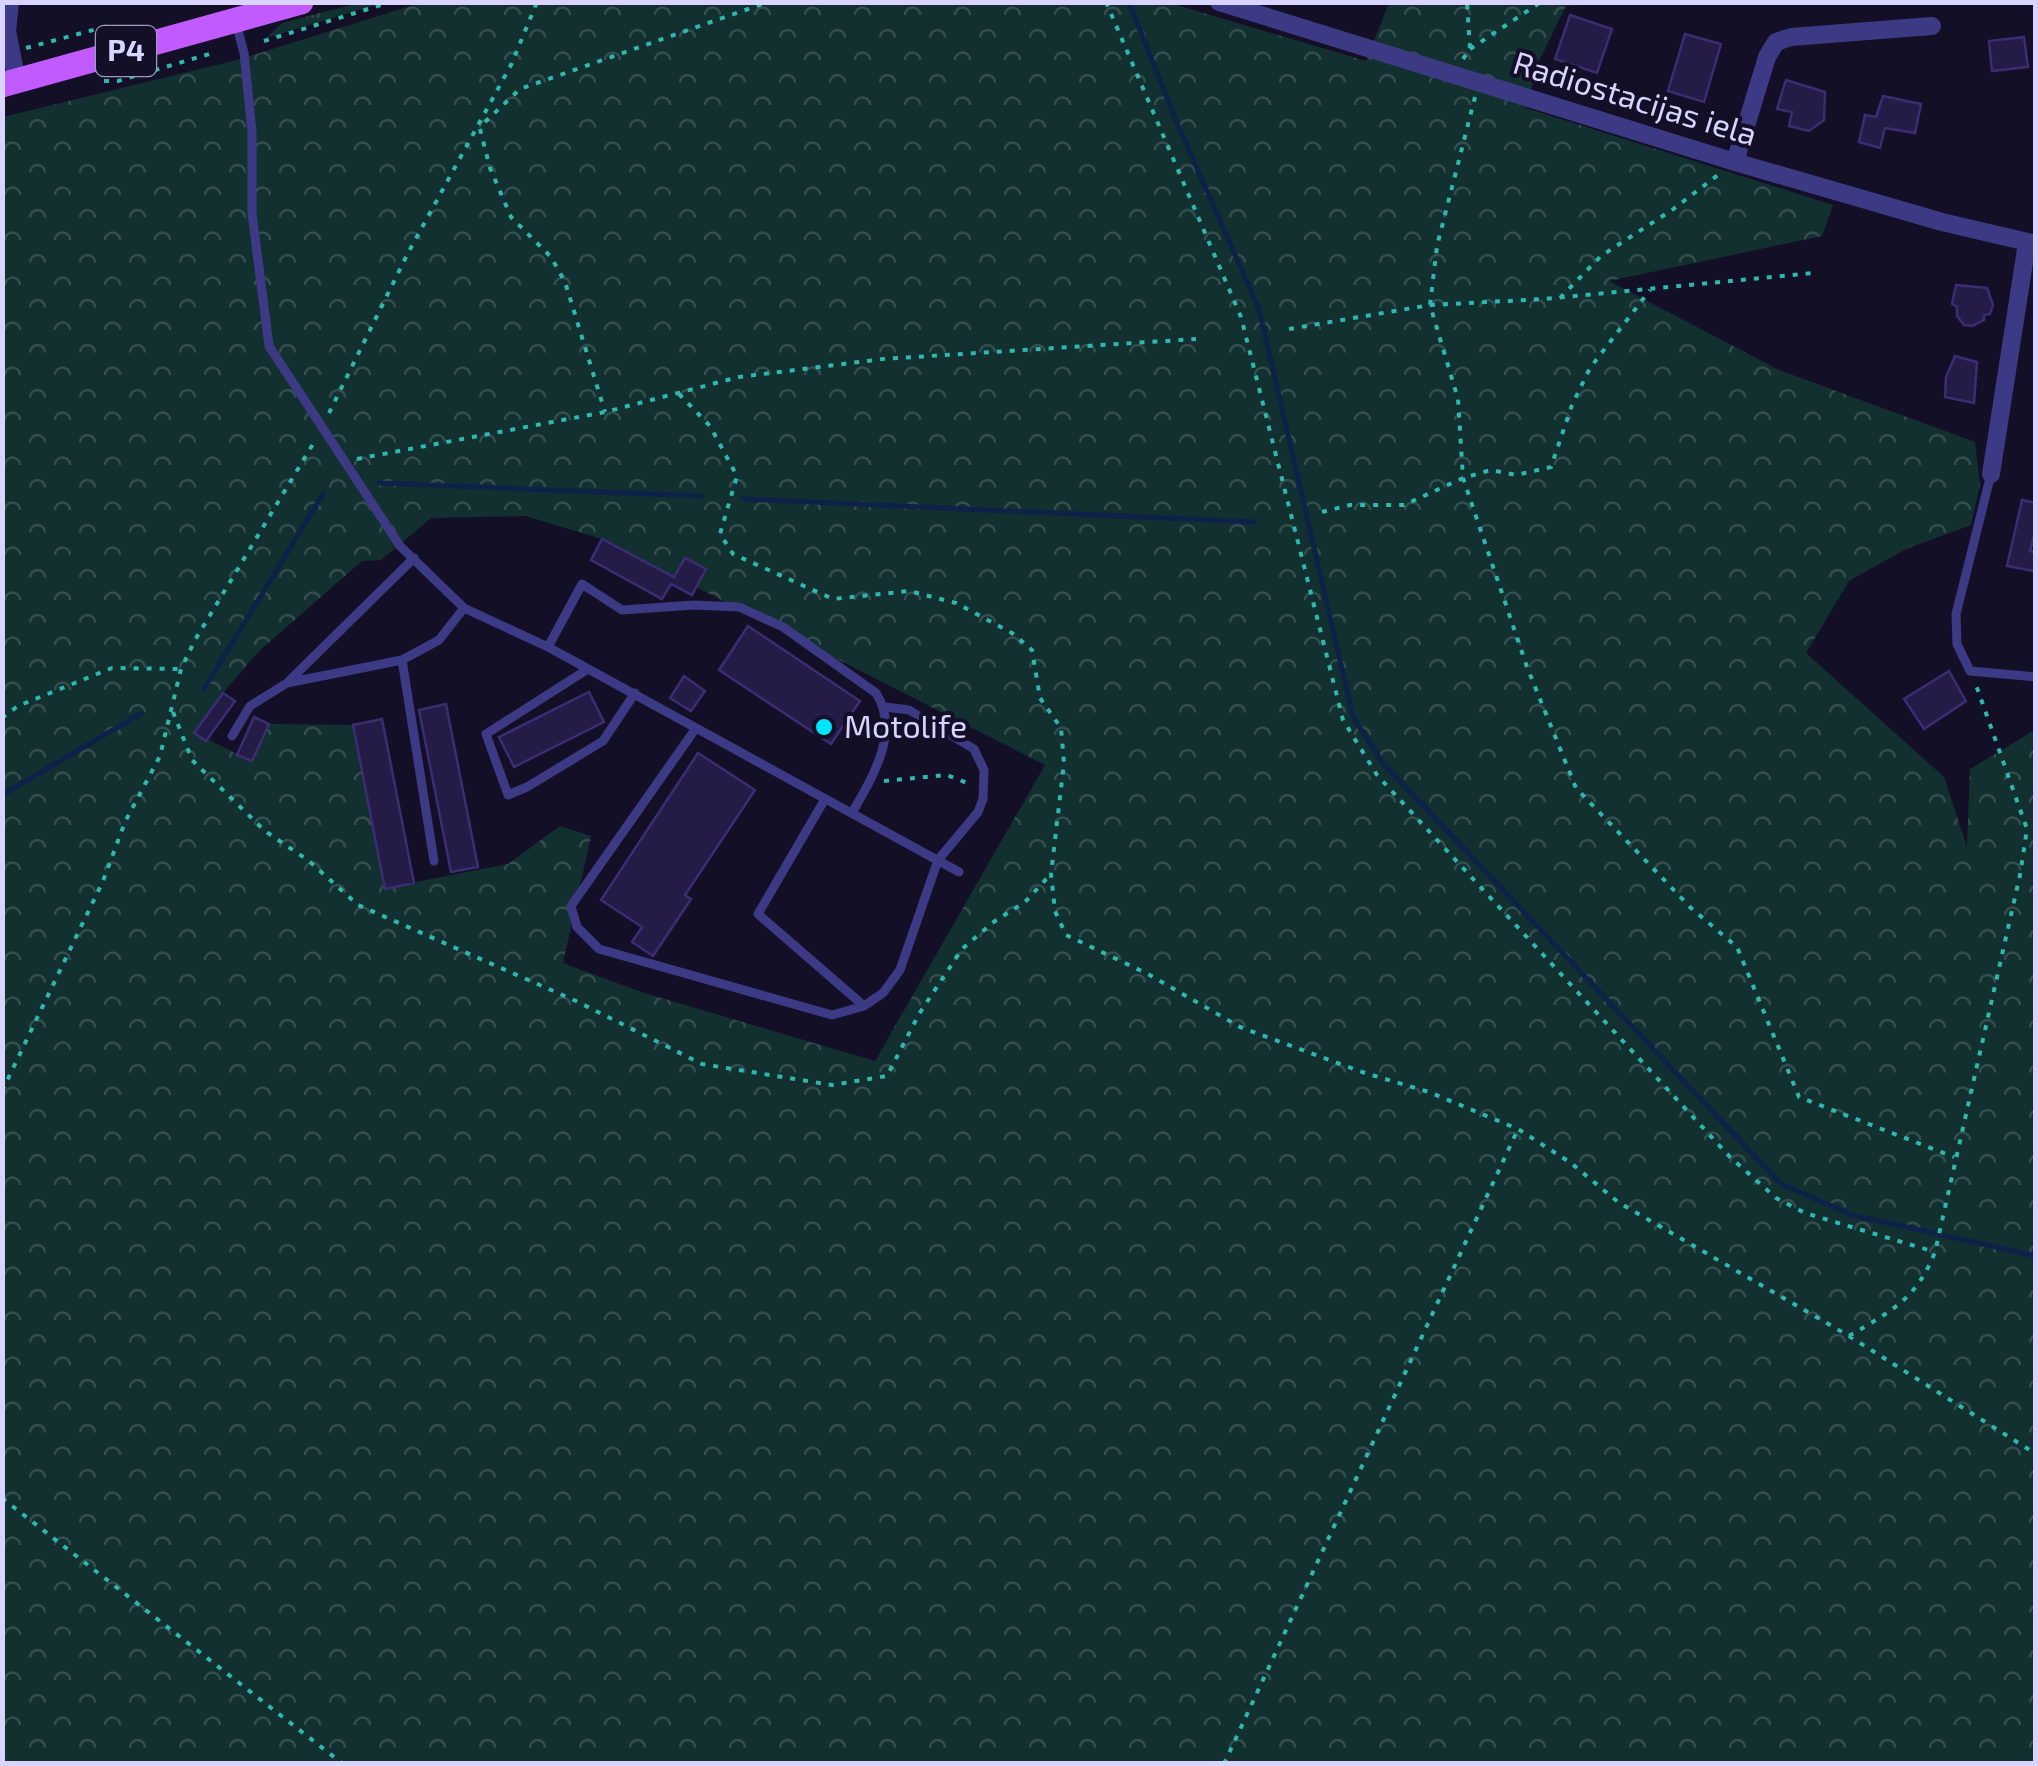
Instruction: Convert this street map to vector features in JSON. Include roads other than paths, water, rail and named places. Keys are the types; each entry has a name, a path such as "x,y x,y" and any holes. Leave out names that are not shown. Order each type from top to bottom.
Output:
{"main road":[{"name":"P4","path":"10,83 301,2"}],"street":[{"path":"10,2 10,83"},
{"name":"Radiostacijas iela","path":"1219,2 1246,6 1735,162 2031,244"},
{"path":"1735,162 1766,57 1776,42 1791,37 1932,26"},
{"path":"1991,474 2031,244"}],"lane":[{"path":"235,21 244,53 250,112 252,213 269,346 400,546 464,608 635,693 959,872"},
{"path":"1991,474 1956,614 1957,644 1970,671 2036,678"},
{"path":"232,736 250,706 288,683 414,558"},
{"path":"548,647 582,584 622,610 694,605 739,607 783,628 876,694 885,707 888,732 870,782 852,813"},
{"path":"288,683 402,660 440,640 464,608"},
{"path":"402,660 434,861"},
{"path":"588,669 486,734 508,795 528,788 603,741 635,693"},
{"path":"696,728 571,906 577,928 599,949 832,1016 864,1006 883,993 900,970 938,860 978,812 983,799 984,770 974,749 909,710 885,707"},
{"path":"826,798 758,914 864,1006"}],"waterway":[{"path":"1129,2 1174,116 1259,309 1353,717 1383,763 1781,1184 1852,1215 2036,1256"},
{"path":"379,483 702,496"},
{"path":"204,689 323,494"},
{"path":"743,499 1254,522"},
{"path":"2,795 142,713"}],"place":[{"name":"Motolife","path":"824,727"}]}
